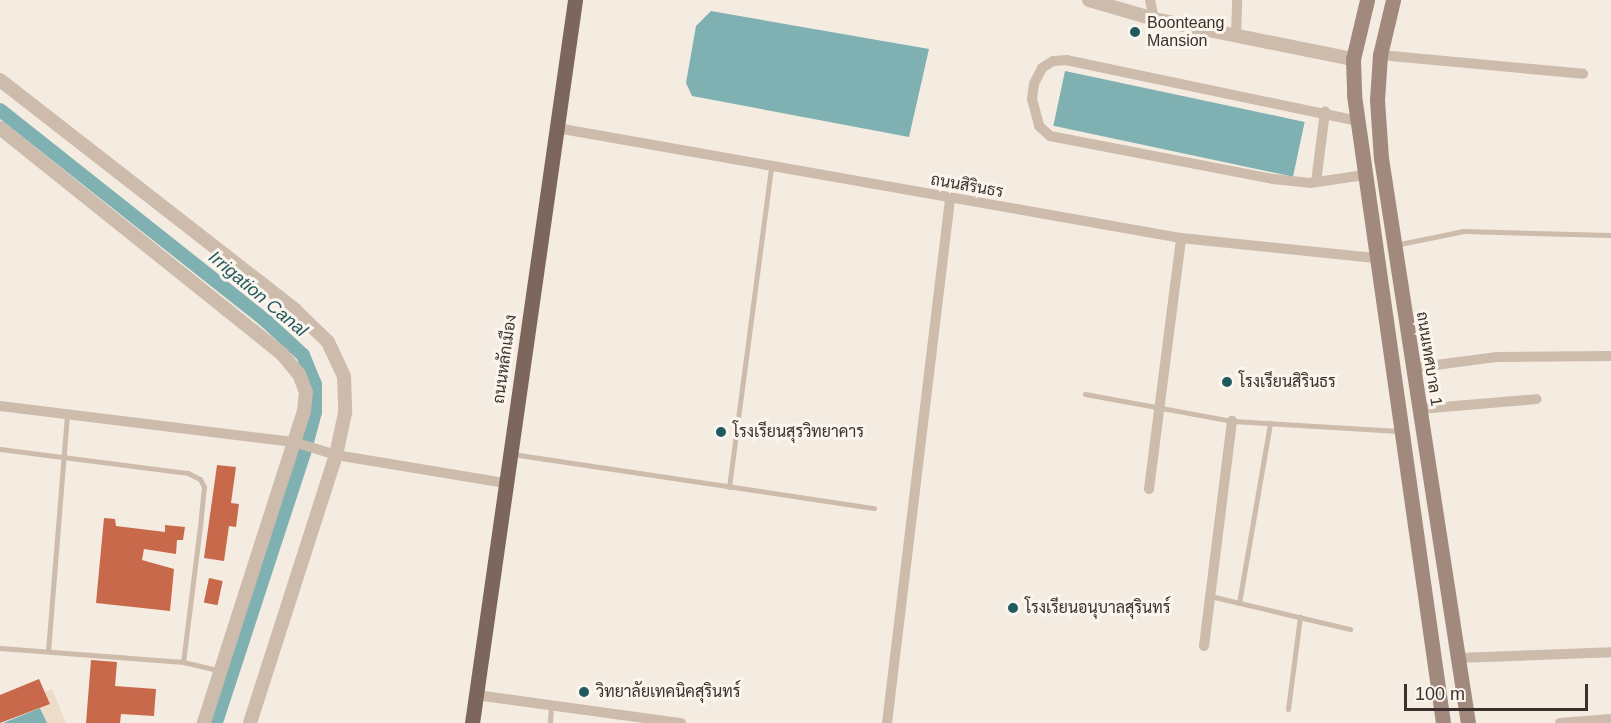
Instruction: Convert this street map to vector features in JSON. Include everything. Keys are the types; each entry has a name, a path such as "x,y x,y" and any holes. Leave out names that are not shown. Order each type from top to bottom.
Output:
{"main road":[{"name":"ถนนหลักเมือง","path":"472,723 575,0"},
{"path":"1367,0 1353,59 1358,121 1375,258 1443,723"},
{"name":"ถนนเทศบาล 1","path":"1393,0 1380,55 1377,100 1381,158 1468,723"}],"street":[{"path":"1089,0 1154,19 1353,59"},
{"path":"1150,0 1154,19"},
{"path":"1236,35 1237,0"},
{"path":"1380,55 1583,74"},
{"path":"1358,121 1325,112 1067,60 1053,61 1042,68 1034,84 1035,116 1050,136 1273,179 1316,182 1364,175"},
{"path":"0,80 295,310 328,342 344,376 345,412 336,455 249,723"},
{"path":"1316,182 1325,112"},
{"path":"0,128 282,354 299,374 306,392 304,411 204,723"},
{"name":"ถนนสิรินธร","path":"557,128 1181,238 1375,258"},
{"path":"887,723 950,198"},
{"path":"1149,489 1181,238"},
{"path":"1413,368 1497,357 1611,356"},
{"path":"1419,409 1537,399"},
{"path":"0,406 294,442 336,455 506,483"},
{"path":"1204,646 1232,421"},
{"path":"1458,658 1611,652"},
{"path":"476,695 681,723"},
{"path":"1560,723 1611,719"}],"lane":[{"path":"729,487 771,166"},
{"path":"1393,245 1464,231 1611,235"},
{"path":"1085,394 1232,421 1400,431"},
{"path":"48,651 67,413"},
{"path":"1239,603 1270,423"},
{"path":"0,449 188,473 201,479 204,487 201,518 183,662"},
{"path":"510,454 874,508"},
{"path":"1210,596 1350,629"},
{"path":"1288,709 1300,617"},
{"path":"0,648 183,662 221,671"},
{"path":"550,723 551,705"}],"shaded area":[{"path":"52,689 66,723 47,723 41,708 50,704 45,692"}],"water":[{"path":"711,11 929,49 909,137 692,96 686,83 696,26"},
{"path":"1065,71 1305,122 1293,177 1053,126"},
{"path":"40,708 47,723 3,723"}],"building":[{"path":"217,465 236,467 231,503 239,504 236,527 229,526 224,561 204,558"},
{"path":"104,518 115,519 116,526 165,532 165,525 185,527 183,540 177,540 176,554 144,549 142,560 174,569 170,611 96,603"},
{"path":"209,578 223,581 217,605 204,602"},
{"path":"91,660 117,662 115,686 156,689 154,716 121,714 120,723 86,723"},
{"path":"39,679 50,704 0,723 0,695"}],"waterway":[{"name":"Irrigation Canal","path":"0,110 266,321 303,355 315,384 315,412 304,453 216,723"}],"place":[{"name":"Boonteang Mansion","path":"1135,32"},
{"name":"โรงเรียนสิรินธร","path":"1227,382"},
{"name":"โรงเรียนสุรวิทยาคาร","path":"721,432"},
{"name":"โรงเรียนอนุบาลสุรินทร์","path":"1013,608"},
{"name":"วิทยาลัยเทคนิคสุรินทร์","path":"584,692"}]}
